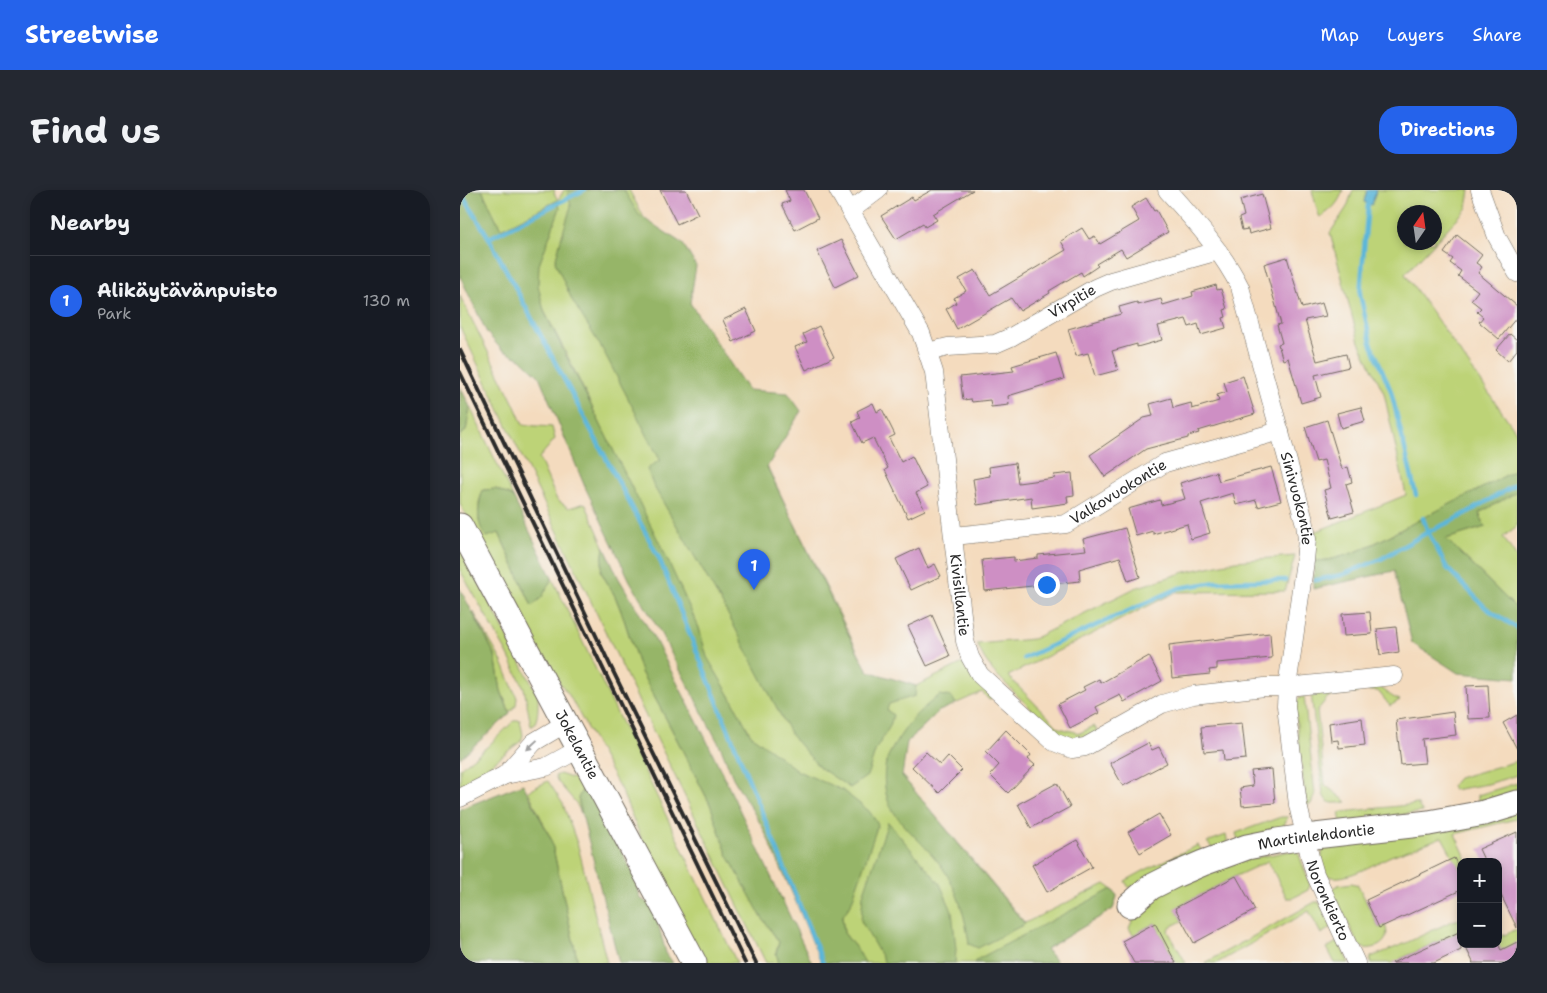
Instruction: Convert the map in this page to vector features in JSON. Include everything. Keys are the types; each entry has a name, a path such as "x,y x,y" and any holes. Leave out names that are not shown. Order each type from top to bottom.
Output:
{"main road":[{"name":"Jokelantie","path":"460,526 694,963"},
{"name":"Martinlehdontie","path":"1130,906 1150,888 1203,863 1248,847 1306,837 1436,822 1484,813 1517,803"}],"street":[{"name":"Kivisillantie","path":"838,190 922,333 934,372 966,641 970,657 980,675 1054,742 1072,749 1086,747 1162,704 1193,695 1265,688 1287,688 1394,676"},
{"path":"850,211 878,190"},
{"name":"Sinivuokontie","path":"1167,190 1218,251 1240,287 1305,524 1307,539 1306,561 1286,706 1299,810 1306,837"},
{"path":"1480,190 1497,237 1517,273"},
{"name":"Virpitie","path":"928,352 948,347 995,344 1111,281 1218,251"},
{"name":"Valkovuokontie","path":"954,536 1066,524 1165,463 1280,431"},
{"path":"505,775 534,742 566,723"},
{"path":"460,798 505,775 546,767 579,749"},
{"name":"Noronkierto","path":"1306,837 1315,874 1356,963"}],"green space":[{"path":"460,190 482,190 501,229 558,200 560,208 539,265 538,285 544,311 664,552 699,628 707,657 751,735 798,771 842,790 869,811 878,824 851,904 842,917 844,933 865,963 821,963 763,828 733,778 722,750 659,630 630,581 585,487 539,376 521,359 502,350 487,333 460,276"},
{"path":"482,190 555,190 554,193 558,200 564,190 629,190 690,303 787,508 868,672 916,686 967,661 995,695 989,700 982,692 939,711 907,742 897,773 902,776 1025,923 1105,884 1117,896 1113,909 1046,949 1057,963 865,963 844,933 842,917 730,696 706,657 699,628 566,353"},
{"path":"567,190 624,190 639,215 683,244 696,266 690,303 748,390 788,393 801,411 767,467 846,630 868,671 916,686 915,696 889,704 887,710 893,715 890,726 876,749 867,776 850,788 819,767 791,735 724,607 653,485 647,469 660,460 603,350 572,300 555,262 571,206"},
{"path":"1312,190 1343,190 1335,206 1320,217"},
{"path":"1353,190 1367,190 1364,202 1372,204 1376,190 1470,190 1467,208 1442,235 1442,205 1397,205 1397,250 1428,250 1405,274 1517,433 1517,469 1366,548 1340,557 1314,561 1315,532 1406,495 1384,393 1359,342 1330,233 1347,207"},
{"path":"460,296 523,425 552,427 555,439 539,458 557,500 569,508 585,503 604,546 601,572 615,596 623,616 641,672 710,804 761,916 779,942 776,953 779,963 766,963 639,702 460,327"},
{"path":"460,386 470,407 466,431 460,435"},
{"path":"470,407 513,497 496,489 483,490 479,502 479,522 499,533 532,606 542,597 552,578 737,963 704,963 655,871 622,792 569,695 543,661 460,504 460,435 466,431"},
{"path":"1517,469 1517,492 1479,513 1485,527 1446,539 1517,607 1517,678 1458,673 1412,643 1394,571 1313,589 1314,561 1341,557 1369,546"},
{"path":"496,489 513,497 552,578 542,597 532,606 499,533 487,537 479,521 479,508 483,490"},
{"path":"1517,492 1517,526 1503,537 1517,558 1517,607 1446,539 1485,527 1479,513"},
{"path":"460,545 538,696 537,716 533,726 531,726 524,688 507,653 460,570"},
{"path":"604,546 618,577 653,636 705,737 812,963 779,963 776,953 779,942 761,916 727,854 710,804 641,672 615,596 601,572"},
{"path":"1295,556 1285,591 1176,592 1008,676 1059,728 1080,733 1094,726 1098,732 1080,739 1066,737 1053,731 993,671 977,644 1033,639 1135,588 1185,572 1236,561"},
{"path":"460,589 495,655 501,691 510,714 460,758"},
{"path":"473,611 502,662 517,698 516,705 510,712 501,691 495,655"},
{"path":"1367,686 1379,687 1400,700 1390,706 1378,691 1368,691"},
{"path":"1357,688 1357,693 1328,697 1317,711 1325,785 1347,802 1332,803 1323,794 1311,693"},
{"path":"940,695 952,697 956,704 939,711 907,742 902,776 1025,924 978,948 969,944 965,922 951,882 939,863 893,811 885,786 885,765 893,748 915,716"},
{"path":"1304,696 1315,794 1311,804 1306,805 1295,707 1298,699"},
{"path":"515,720 520,720 523,735 521,741 460,786 460,768 487,747"},
{"path":"1517,761 1517,775 1488,784 1453,790 1452,785 1458,778"},
{"path":"560,774 574,779 590,792 578,798 581,813 576,803 558,782 555,776"},
{"path":"548,781 563,804 578,846 607,963 578,963 551,839 528,791"},
{"path":"1517,783 1517,793 1478,801 1478,795"},
{"path":"523,784 551,839 578,963 460,963 460,809"},
{"path":"582,790 590,792 636,879 640,898 652,906 666,953 673,963 619,963 578,798"},
{"path":"1417,804 1423,812 1341,822 1339,813 1342,812"},
{"path":"1517,813 1516,819 1455,834 1466,858 1457,858 1457,865 1442,837 1391,856 1350,875 1333,877 1326,875 1323,868 1322,856 1325,845"},
{"path":"1281,817 1288,817 1280,830 1238,840 1236,833"},
{"path":"888,822 940,884 952,911 956,949 955,963 885,963 861,921 863,895"},
{"path":"1226,835 1228,844 1213,849 1207,842"},
{"path":"1198,845 1203,852 1129,888 1125,881 1145,870"},
{"path":"1295,850 1298,852 1310,885 1308,890 1293,898 1287,898 1268,861 1176,908 1182,921 1170,927 1168,931 1186,963 1176,963 1155,923 1133,935 1129,928 1135,915 1157,892 1218,865"},
{"path":"1352,883 1358,885 1379,928 1385,925 1386,937 1376,947 1360,947 1331,889 1338,885"},
{"path":"1112,889 1117,896 1113,909 1046,949 1057,963 974,963 976,960"},
{"path":"1315,902 1319,902 1332,927 1321,934 1309,911 1217,963 1205,963"},
{"path":"1457,920 1457,933 1400,959 1402,963 1370,963 1371,957 1404,944"},
{"path":"1517,929 1517,942 1507,963 1500,948 1502,948 1502,936"},
{"path":"1335,943 1339,943 1349,963 1335,963 1327,948"}],"water":[{"path":"1367,190 1376,190 1372,205 1364,202"}],"building":[{"path":"660,190 686,190 698,214 677,224"},
{"path":"785,190 804,190 818,218 795,230 782,204 790,201"},
{"path":"932,190 973,190 933,214 937,220 925,227 923,223 896,239 881,216 912,197 914,200"},
{"path":"1262,194 1271,228 1249,234 1248,229 1242,230 1239,218 1244,216 1240,200"},
{"path":"1146,198 1154,211 1156,210 1168,232 1126,257 1121,249 1096,264 1098,266 1083,276 1081,272 1020,311 1011,298 957,329 946,309 956,303 954,298 966,291 959,279 975,270 990,295 1066,250 1061,241 1082,228 1089,239 1095,236 1100,244 1139,221 1131,207"},
{"path":"1457,235 1482,255 1476,263 1482,267 1478,273 1517,306 1517,317 1499,339 1479,322 1483,317 1477,312 1481,308 1471,300 1478,291 1458,276 1461,271 1450,263 1453,259 1444,253"},
{"path":"841,240 859,275 835,287 817,251"},
{"path":"1287,257 1302,308 1322,303 1326,316 1305,320 1317,361 1346,354 1349,367 1315,375 1321,397 1301,403 1288,358 1283,360 1278,344 1282,343 1277,325 1281,324 1264,264"},
{"path":"1216,285 1217,290 1221,289 1227,309 1224,310 1226,317 1223,318 1226,328 1201,335 1198,324 1189,327 1186,319 1158,326 1162,340 1112,351 1118,370 1095,376 1088,353 1076,356 1068,329 1121,314 1119,307 1137,302 1138,305 1161,299 1163,305 1193,296 1192,292"},
{"path":"746,309 756,331 733,342 723,320"},
{"path":"819,326 834,357 806,370 795,347 807,342 803,334"},
{"path":"1510,334 1517,340 1517,350 1508,361 1496,350"},
{"path":"1056,353 1064,379 1008,396 1009,405 991,407 990,400 972,402 971,399 963,400 960,377 1014,371 1012,366"},
{"path":"1243,376 1255,414 1198,431 1199,433 1188,436 1188,438 1146,449 1105,477 1090,455 1144,418 1153,416 1150,404 1171,398 1173,408 1191,403 1192,409 1219,401 1217,395 1227,392 1224,382"},
{"path":"873,403 877,412 882,409 895,435 889,438 901,462 912,456 927,487 916,493 925,510 908,518 885,470 888,468 873,438 862,443 852,422 860,418 857,411"},
{"path":"1361,407 1365,421 1341,428 1337,413"},
{"path":"1327,420 1342,469 1348,467 1352,482 1346,484 1354,512 1332,518 1324,490 1331,488 1324,460 1316,462 1305,427"},
{"path":"1015,463 1018,483 1055,478 1054,475 1072,473 1074,495 1067,496 1068,503 1032,508 1031,497 977,505 973,479 990,476 989,467"},
{"path":"1271,467 1281,501 1258,507 1256,500 1236,505 1233,493 1201,503 1210,533 1191,539 1187,524 1153,534 1153,531 1136,536 1128,509 1160,500 1161,505 1185,499 1180,483 1216,472 1219,481"},
{"path":"1125,528 1140,577 1128,581 1120,557 1079,569 1080,581 985,591 982,560 1014,557 1014,561 1038,558 1038,555 1086,550 1083,539"},
{"path":"919,548 928,568 935,564 941,576 911,590 896,559"},
{"path":"1370,612 1372,634 1344,636 1342,614"},
{"path":"932,615 950,656 927,666 908,626"},
{"path":"1396,627 1399,652 1380,655 1377,629"},
{"path":"1270,633 1272,658 1217,663 1217,669 1209,670 1210,674 1172,678 1169,645"},
{"path":"1149,656 1162,681 1124,702 1120,695 1096,707 1099,713 1070,728 1058,704 1085,690 1083,687 1099,679 1101,683"},
{"path":"1488,685 1490,718 1468,719 1466,686"},
{"path":"1453,712 1456,735 1422,739 1425,763 1401,765 1396,720"},
{"path":"1517,715 1517,749 1503,723"},
{"path":"1362,718 1365,745 1339,748 1338,740 1331,741 1329,723"},
{"path":"1242,723 1246,759 1224,761 1223,750 1204,752 1201,727"},
{"path":"1006,730 1031,755 1028,759 1035,765 1008,793 990,775 999,765 986,752"},
{"path":"1148,743 1152,750 1159,747 1167,763 1123,786 1110,763"},
{"path":"926,752 940,765 948,756 962,770 939,793 912,767"},
{"path":"1272,769 1275,803 1242,806 1240,788 1253,786 1251,771"},
{"path":"1057,783 1070,807 1031,828 1018,804"},
{"path":"1159,814 1171,835 1140,853 1128,832"},
{"path":"1517,832 1517,928 1502,897 1502,858 1483,858 1479,849"},
{"path":"1077,840 1092,867 1047,892 1032,865"},
{"path":"1454,858 1457,864 1457,892 1379,928 1366,900"},
{"path":"1236,876 1255,910 1194,943 1175,908"},
{"path":"1155,923 1176,963 1134,963 1122,941"},
{"path":"1457,933 1457,948 1461,948 1461,950 1434,963 1392,963"},
{"path":"1517,942 1517,963 1472,963 1466,948 1500,948 1501,950"}],"waterway":[{"path":"489,238 584,190"},
{"path":"460,191 489,238 659,558 823,963"},
{"path":"1368,204 1360,294 1371,343 1391,391 1416,495"},
{"path":"1316,580 1342,575 1381,559 1517,484"},
{"path":"1423,518 1428,532 1447,568 1486,608 1517,628"},
{"path":"1024,658 1179,588 1216,582 1285,580"}],"railway":[{"path":"460,350 611,667 756,963"},
{"path":"460,372 745,963"}],"place":[{"name":"Alikäytävänpuisto","path":"754,590"}]}
